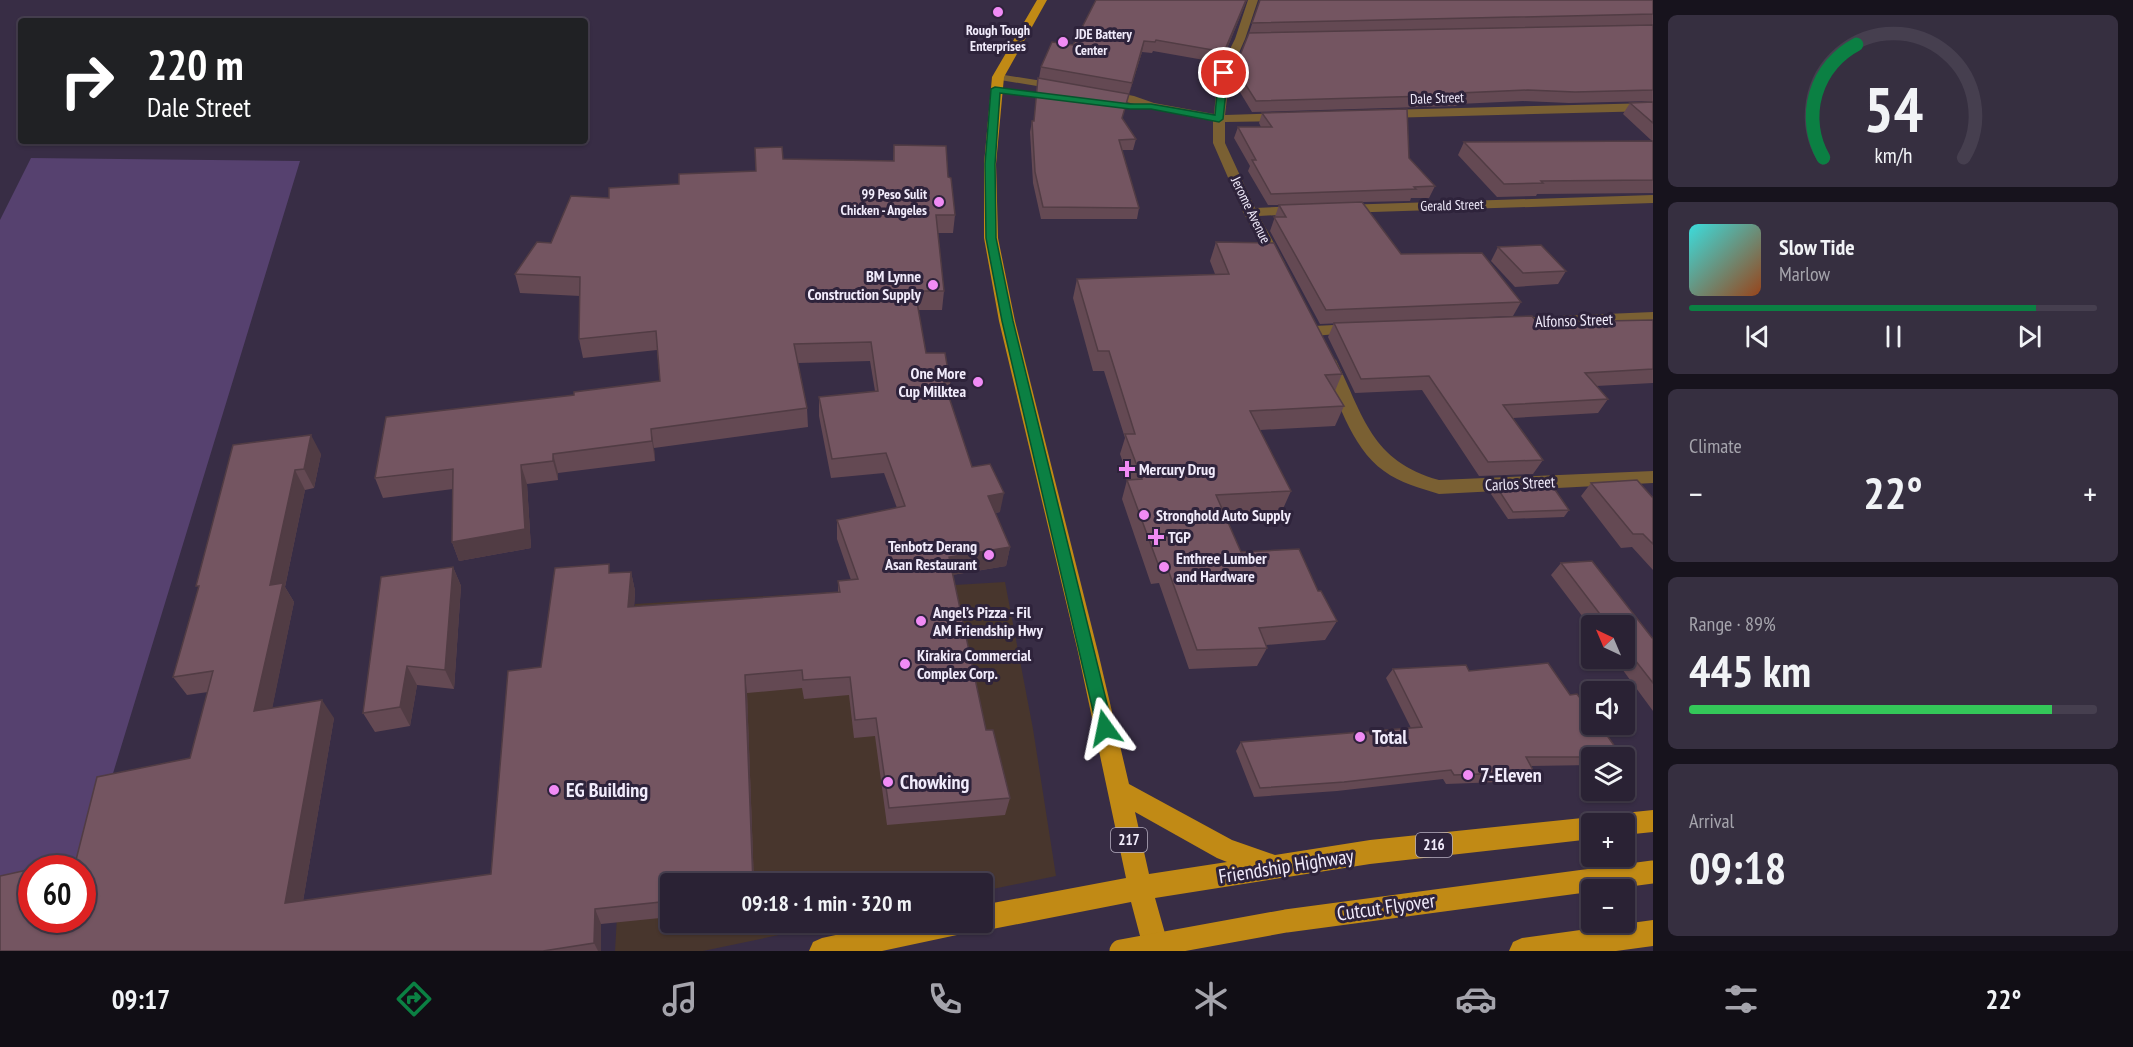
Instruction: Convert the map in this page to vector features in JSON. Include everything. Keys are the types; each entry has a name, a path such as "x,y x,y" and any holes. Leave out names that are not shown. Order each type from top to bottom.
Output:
{"main road":[{"name":"217","path":"1042,0 997,83 990,164 991,238 1007,321 1085,641 1156,951"},
{"path":"1119,791 1226,850 1278,867"},
{"path":"1635,823 1653,821"},
{"name":"Friendship Highway","path":"993,916 1140,888 1370,852 1581,829"},
{"name":"Cutcut Flyover","path":"1120,951 1286,921 1653,872"},
{"path":"822,951 906,933"},
{"path":"1522,951 1653,933"}],"street":[{"name":"Jerome Avenue","path":"1253,0 1246,39 1224,73 1219,143 1282,271"},
{"path":"997,83 1067,93"},
{"path":"1089,91 1130,98 1151,106"},
{"path":"1100,103 1151,106 1219,119 1301,117"},
{"name":"Dale Street","path":"1371,115 1653,107"},
{"name":"Gerald Street","path":"1333,209 1653,199"},
{"path":"1251,212 1310,210"},
{"name":"Alfonso Street","path":"1501,323 1653,317"},
{"name":"Carlos Street","path":"1373,329 1317,336 1377,456 1392,468 1409,477 1439,487 1653,477"}],"shaded area":[{"path":"31,158 300,161 88,855 18,855 18,880 0,884 0,220"},
{"path":"1005,582 1033,729 1056,876 993,889 993,873 660,873 660,933 788,933 703,951 615,951 635,604"}],"building":[{"path":"1096,0 1246,0 1224,52 1156,40 1155,42 1144,41 1132,83 1041,67 1052,42 1073,45"},
{"path":"1260,0 1653,0 1653,14 1252,23"},
{"path":"1653,25 1653,90 1575,92 1528,90 1460,93 1463,95 1256,101 1235,68 1249,33"},
{"path":"1038,78 1129,94 1122,118 1136,139 1119,140 1139,208 1043,207 1035,172 1032,121 1034,121"},
{"path":"1653,102 1653,123 1630,103"},
{"path":"1407,109 1409,158 1435,186 1414,187 1416,189 1271,194 1252,160 1256,160 1238,127 1272,127 1262,113"},
{"path":"1653,141 1653,180 1541,181 1543,183 1504,184 1464,142"},
{"path":"894,145 946,146 948,177 951,178 955,215 936,215 944,291 915,291 926,353 945,353 950,382 944,382 972,467 990,464 1004,493 988,496 1010,547 949,557 986,730 993,730 1010,798 889,808 876,718 855,720 850,677 803,680 802,670 745,675 753,873 660,873 660,902 595,909 594,943 543,951 0,951 0,876 18,872 18,933 96,933 96,855 77,855 97,777 190,758 213,671 173,677 199,586 196,586 233,445 311,435 304,469 295,470 270,585 283,583 254,711 322,700 285,903 491,874 508,671 541,667 555,568 609,564 609,573 631,572 628,607 840,592 838,581 858,579 837,520 905,506 886,453 832,459 819,397 878,391 871,342 794,344 807,408 651,429 652,441 553,454 553,461 521,465 525,529 452,542 453,469 375,478 386,417 574,395 574,392 660,381 656,331 579,339 580,277 515,274 537,242 551,243 571,196 609,198 609,188 679,184 679,174 756,171 755,148 782,147 783,159 894,161"},
{"path":"1362,202 1401,254 1482,253 1521,302 1326,310 1274,217 1286,217 1279,205"},
{"path":"1216,242 1274,243 1342,374 1325,375 1344,406 1250,411 1291,491 1216,495 1241,552 1299,549 1318,591 1321,591 1337,621 1259,628 1267,648 1197,650 1166,564 1158,564 1127,480 1142,479 1125,434 1135,434 1109,351 1098,351 1077,279 1229,274"},
{"path":"1541,245 1566,271 1523,273 1498,247"},
{"path":"1532,316 1541,327 1609,323 1606,321 1653,320 1653,369 1585,373 1608,399 1503,405 1543,460 1488,462 1429,376 1361,379 1334,323"},
{"path":"1637,480 1653,498 1653,544 1643,534 1633,534 1591,483"},
{"path":"1551,484 1569,510 1513,512 1496,486"},
{"path":"1592,561 1634,615 1601,615 1561,563"},
{"path":"453,567 445,670 407,666 400,707 363,713 381,577"},
{"path":"1635,616 1653,639 1653,683 1635,660"},
{"path":"1548,663 1570,695 1577,694 1581,699 1581,735 1607,735 1615,747 1581,747 1581,757 1526,757 1534,772 1454,775 1451,770 1344,782 1260,788 1241,742 1422,727 1393,669 1466,665 1469,671"}],"place":[{"name":"Rough Tough Enterprises","path":"998,12"},
{"name":"JDE Battery Center","path":"1063,42"},
{"name":"99 Peso Sulit Chicken - Angeles","path":"939,202"},
{"name":"BM Lynne Construction Supply","path":"933,285"},
{"name":"One More Cup Milktea","path":"978,382"},
{"name":"Mercury Drug","path":"1127,469"},
{"name":"Stronghold Auto Supply","path":"1144,515"},
{"name":"TGP","path":"1156,537"},
{"name":"Tenbotz Derang Asan Restaurant","path":"989,555"},
{"name":"Enthree Lumber and Hardware","path":"1164,567"},
{"name":"Angel’s Pizza - Fil AM Friendship Hwy","path":"921,621"},
{"name":"Kirakira Commercial Complex Corp.","path":"905,664"},
{"name":"Total","path":"1360,737"},
{"name":"7-Eleven","path":"1468,775"},
{"name":"Chowking","path":"888,782"},
{"name":"EG Building","path":"554,790"}],"route":[{"path":"1105,728 1007,321 991,238 990,164 995,89 1130,106 1151,106 1219,119 1224,73"}]}
